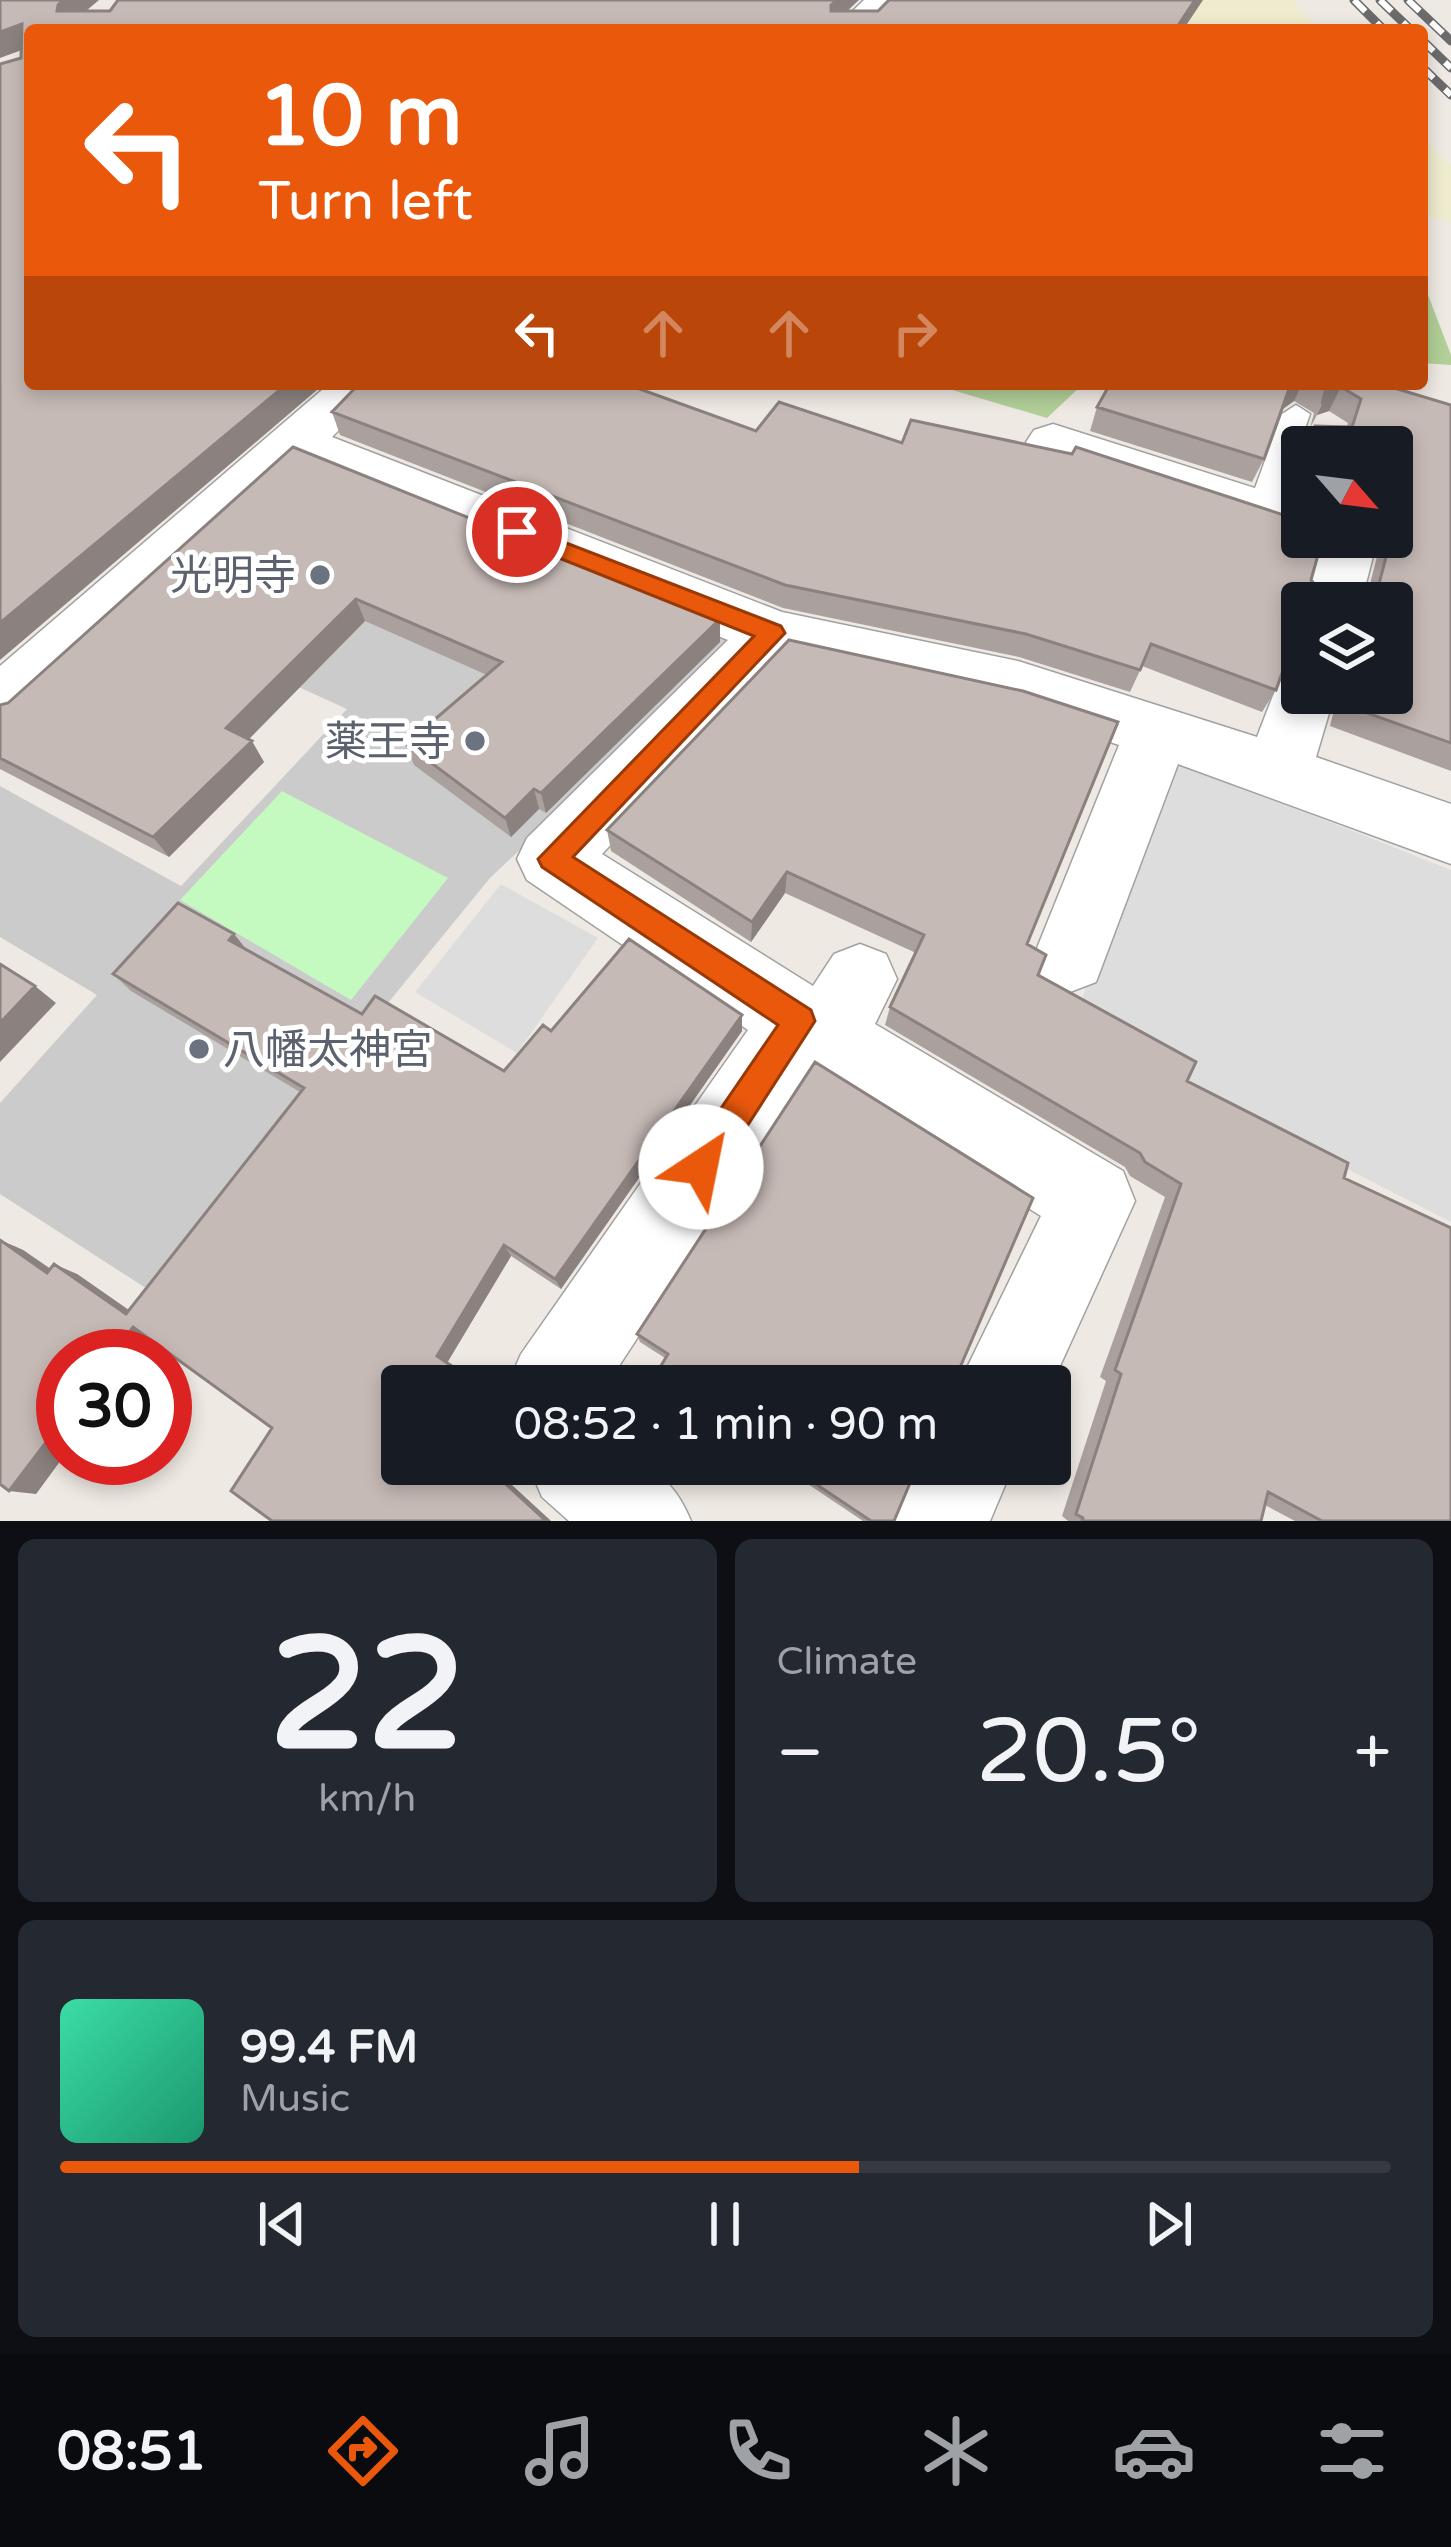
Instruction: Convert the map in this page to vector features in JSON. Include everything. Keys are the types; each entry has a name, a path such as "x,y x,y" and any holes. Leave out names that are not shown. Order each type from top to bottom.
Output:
{"street":[{"path":"858,24 884,0"},
{"path":"0,703 355,390"},
{"path":"1053,442 1281,512"},
{"path":"298,444 772,633 1018,686 1279,771 1451,835"},
{"path":"772,633 553,859 828,1011 1093,1201 1014,1365"},
{"path":"1279,771 1297,714"},
{"path":"1070,958 1157,731"},
{"path":"568,1365 828,1011"},
{"path":"600,1485 643,1521"},
{"path":"940,1521 957,1485"}],"lane":[{"path":"1296,414 1297,426"}],"shaded area":[{"path":"1163,0 1292,0 1314,24 1148,24"},
{"path":"1428,142 1451,166 1451,223 1428,217"},
{"path":"299,457 743,639 490,878 152,1292 0,1194 0,1103 97,995 0,937 0,786 181,886 347,709 129,610"},
{"path":"1171,759 1451,870 1451,1222 1183,1085 1079,1007"},
{"path":"501,884 598,938 517,1053 415,992"}],"green space":[{"path":"1428,295 1451,355 1451,365 1428,363"},
{"path":"952,390 1077,390 1047,418"},
{"path":"282,791 448,878 351,1000 180,900"}],"building":[{"path":"0,0 63,0 57,11 110,11 118,0 837,0 831,11 878,11 889,0 1195,0 1179,24 24,24 24,390 280,390 0,623 0,64 21,58 22,24 0,32"},
{"path":"353,390 643,390 756,431 779,402 902,443 911,420 1072,454 1076,447 1281,514 1281,558 1317,558 1313,582 1281,582 1281,676 1276,690 1151,644 1140,670 1026,634 785,585 332,412"},
{"path":"1107,390 1289,390 1264,459 1097,407"},
{"path":"1346,390 1401,390 1451,405 1451,743 1370,714 1413,714 1413,582 1380,582 1386,558 1413,558 1413,426 1352,426 1361,399"},
{"path":"293,447 720,619 541,793 534,789 505,818 406,744 502,662 356,599 226,728 252,741 153,837 0,758 0,705 8,703"},
{"path":"789,640 1023,691 1118,722 1027,944 1046,955 1038,975 1196,1062 1187,1081 1348,1163 1344,1178 1451,1228 1451,1521 1322,1521 1268,1492 1261,1521 1082,1521 1076,1514 1121,1374 1115,1370 1181,1184 1145,1162 1140,1153 890,1007 924,935 787,872 752,922 607,830"},
{"path":"178,903 234,934 229,940 362,1014 375,996 504,1071 543,1025 551,1031 629,939 742,1015 555,1279 504,1245 437,1356 450,1365 381,1365 381,1485 507,1485 546,1521 272,1521 231,1491 272,1428 192,1370 192,1329 36,1329 36,1456 9,1491 0,1484 0,1240 47,1273 54,1264 126,1314 304,1088 113,974"},
{"path":"0,964 35,986 0,1023"},
{"path":"815,1062 1033,1198 961,1365 661,1365 668,1354 637,1334"},
{"path":"817,1485 909,1485 894,1521 871,1521"}],"railway":[{"path":"1354,0 1378,24"},
{"path":"1380,0 1405,24"},
{"path":"1408,0 1451,41"},
{"path":"1428,46 1451,68"},
{"path":"1428,73 1451,95"}],"place":[{"name":"光明寺","path":"320,575"},
{"name":"薬王寺","path":"475,741"},
{"name":"八幡太神宮","path":"199,1049"}],"route":[{"path":"517,532 772,633 553,859 800,1021 701,1167"}]}
